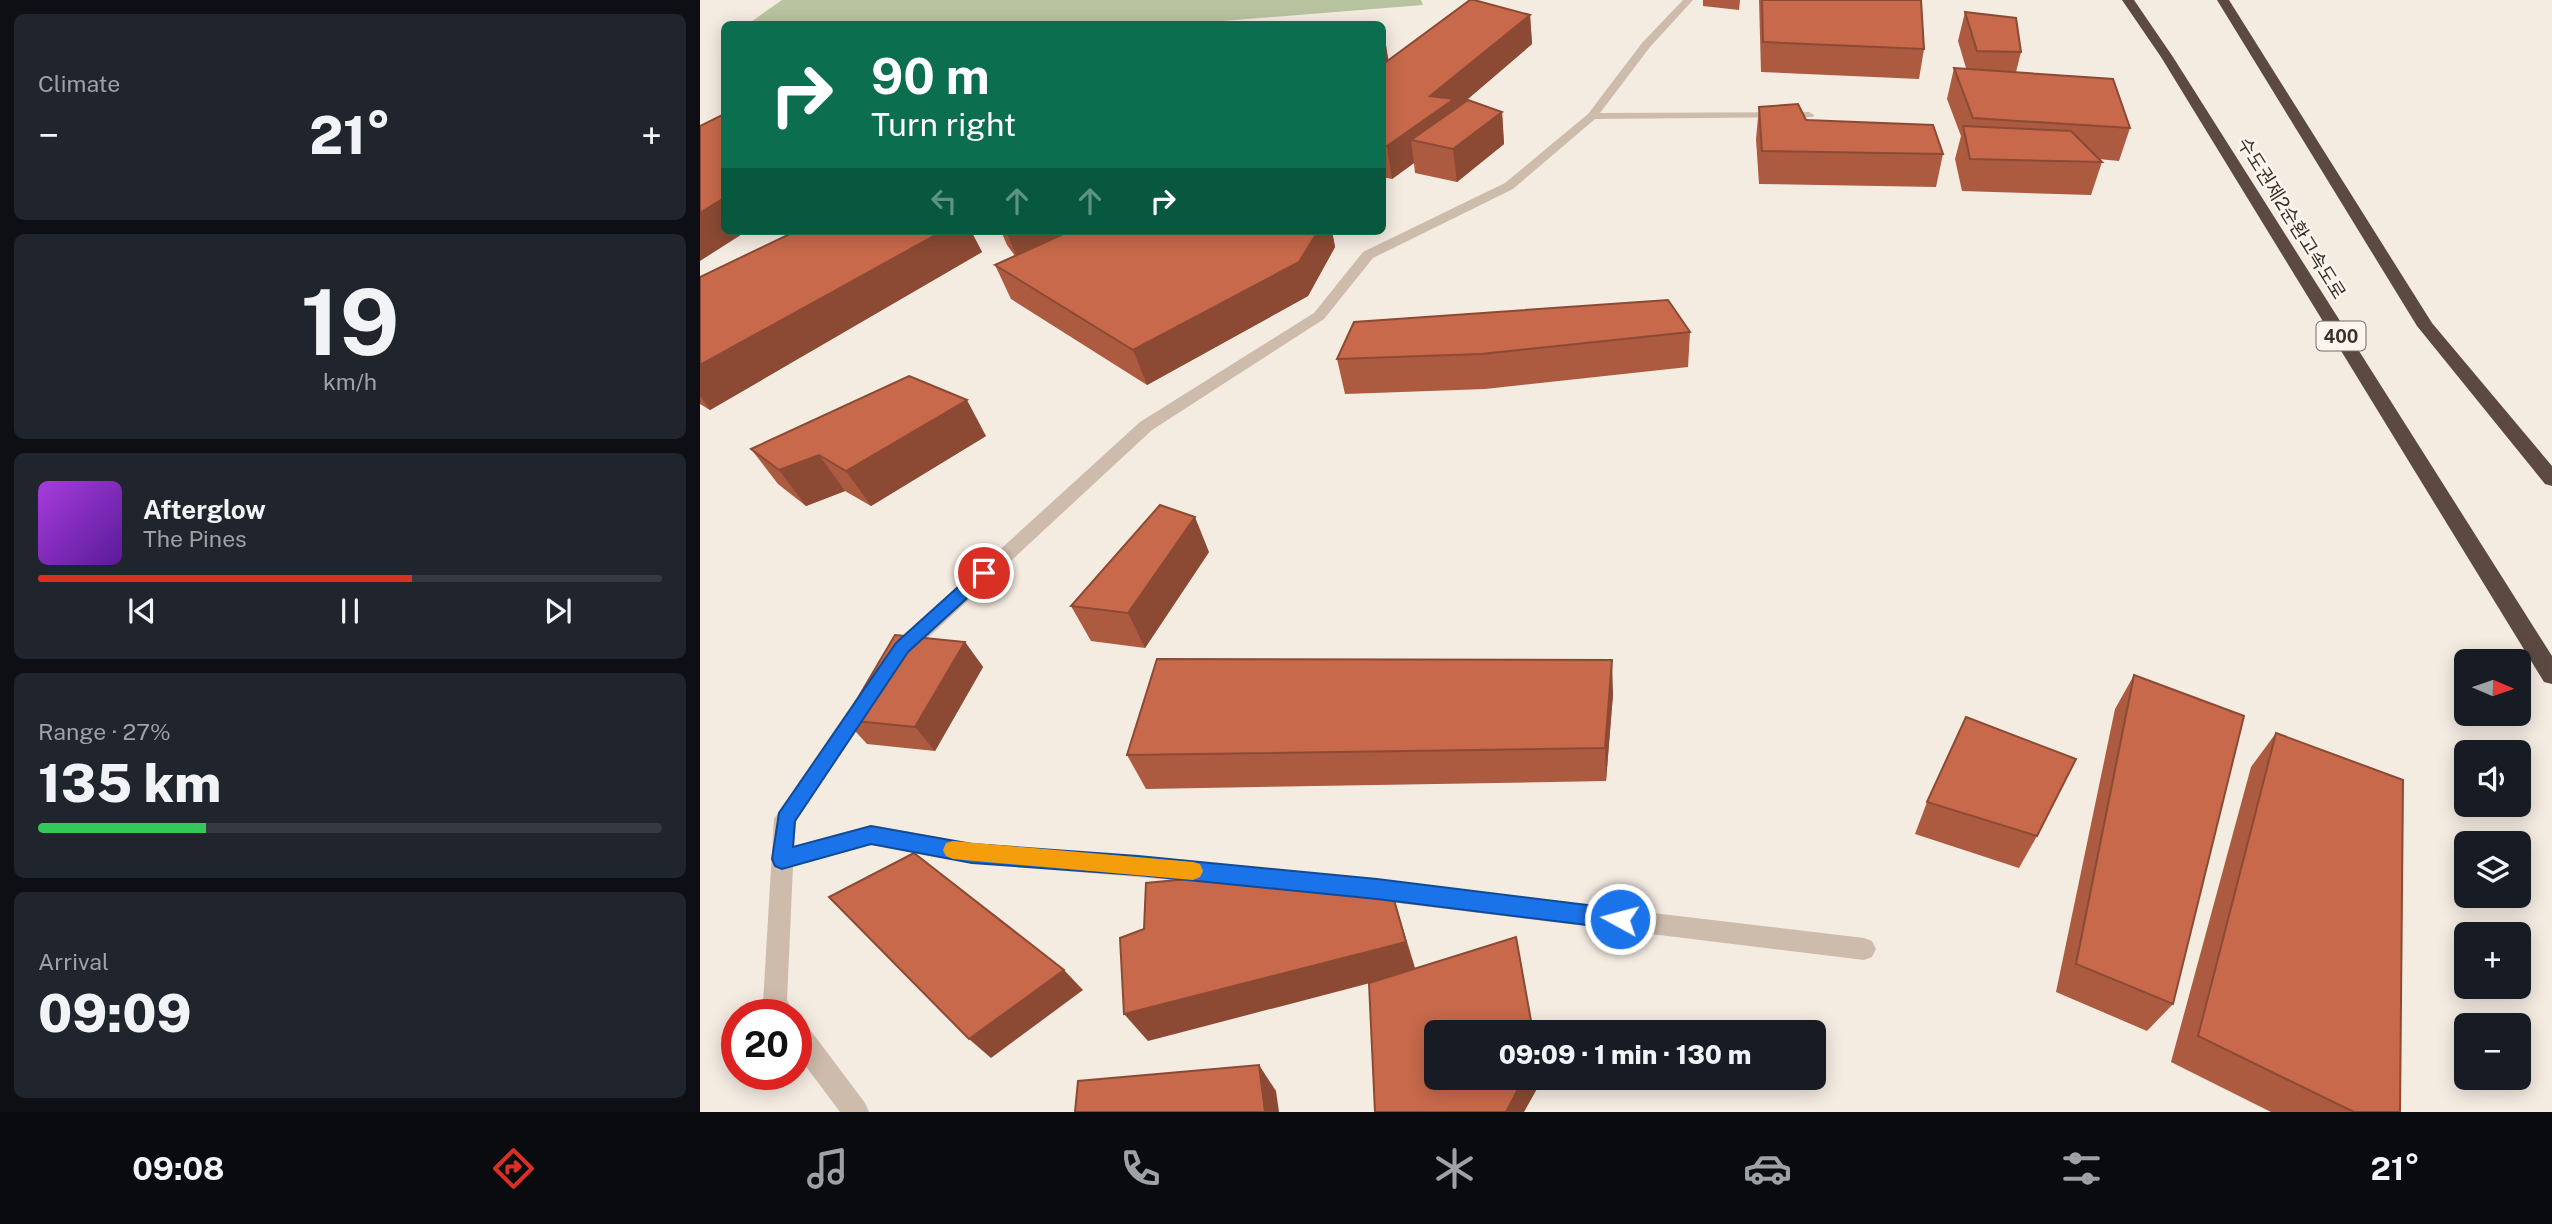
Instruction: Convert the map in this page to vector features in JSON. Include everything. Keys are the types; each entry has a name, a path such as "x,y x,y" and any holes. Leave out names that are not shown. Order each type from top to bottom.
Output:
{"highway":[{"name":"수도권제2순환고속도로","path":"2128,0 2175,69 2552,675"},
{"path":"2223,0 2425,326 2552,479"}],"lane":[{"path":"887,670 902,648 1146,426 1319,316 1368,256 1509,186 1592,116 1646,45 1688,0"},
{"path":"1592,116 1809,115"},
{"path":"775,999 785,819 871,693"},
{"path":"782,859 871,835 972,853 1138,865 1377,889 1864,949"},
{"path":"812,1053 856,1112"}],"green space":[{"path":"782,0 1421,0 1423,5 1223,21 752,21"}],"building":[{"path":"1470,0 1530,15 1430,96 1454,99 1387,146 1386,62"},
{"path":"1762,0 1921,0 1924,49 1763,42"},
{"path":"1965,12 2016,18 2021,52 1977,51"},
{"path":"1954,68 2113,79 2130,128 1973,118"},
{"path":"1468,100 1502,112 1453,149 1411,140"},
{"path":"1798,104 1806,120 1933,125 1943,154 1762,151 1759,107"},
{"path":"721,116 721,200 700,213 700,126"},
{"path":"1963,126 2071,131 2102,162 1970,159"},
{"path":"788,235 936,235 700,365 700,277"},
{"path":"1061,235 1316,235 1299,262 1133,350 995,265"},
{"path":"1668,300 1690,332 1481,354 1337,359 1354,322"},
{"path":"909,376 967,400 846,471 819,455 779,470 751,449"},
{"path":"1160,505 1195,517 1128,613 1071,606"},
{"path":"895,635 965,642 915,727 845,720"},
{"path":"1157,659 1612,660 1605,748 1127,755"},
{"path":"2134,675 2244,716 2173,1004 2076,964"},
{"path":"1966,717 2076,759 2037,836 1927,802"},
{"path":"2276,733 2403,780 2400,1112 2354,1112 2198,1036"},
{"path":"914,853 1064,970 969,1039 829,897"},
{"path":"1252,873 1392,893 1406,942 1124,1014 1120,938 1144,929 1146,883"},
{"path":"1516,937 1531,1020 1424,1020 1424,1090 1518,1090 1506,1112 1375,1112 1369,983"},
{"path":"1259,1065 1265,1112 1075,1112 1078,1081"}],"slow traffic":[{"path":"953,850 1193,871"}],"route":[{"path":"984,573 902,648 785,819 782,859 871,835 972,853 1138,865 1377,889 1620,919"}]}
